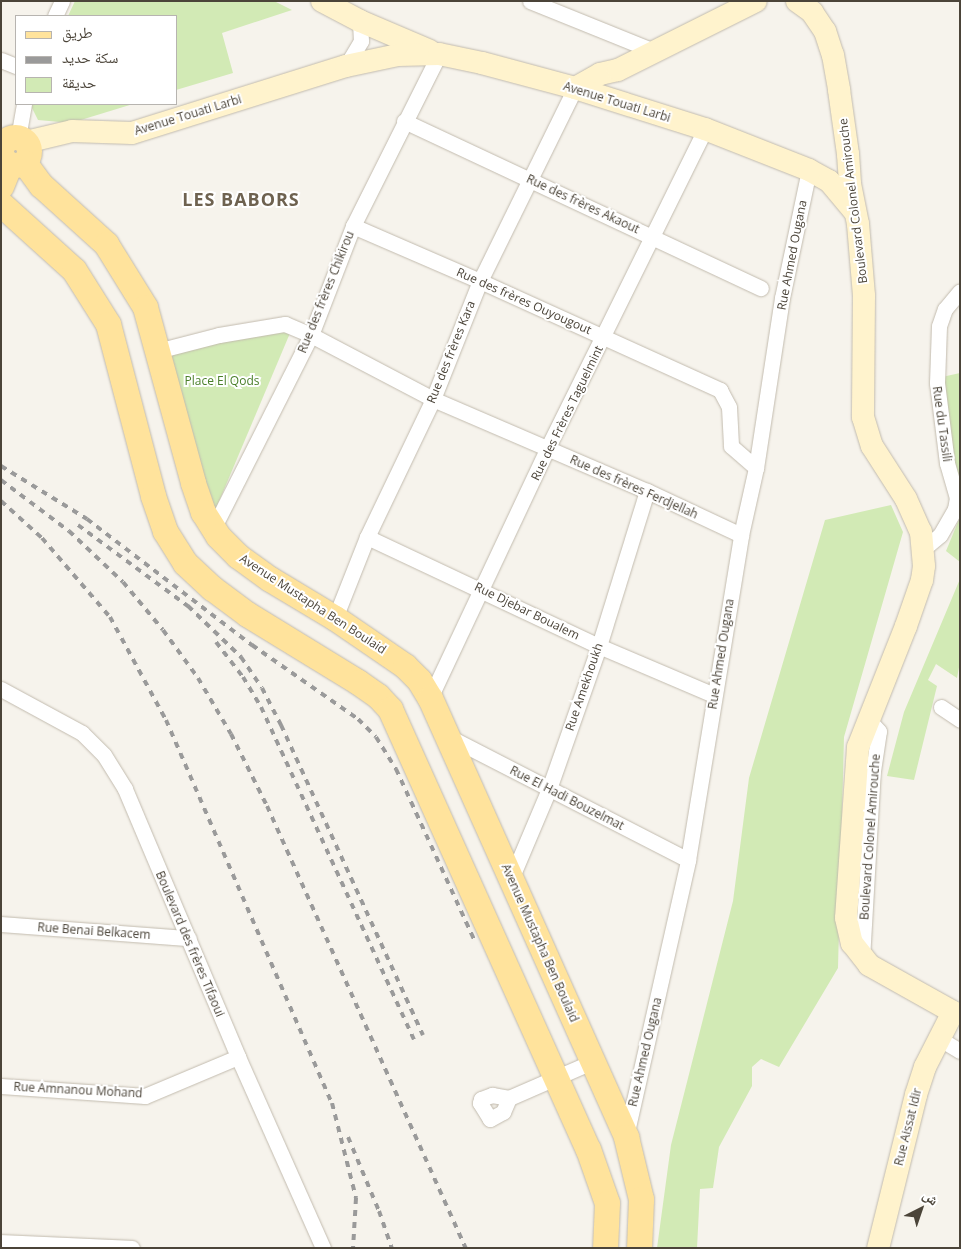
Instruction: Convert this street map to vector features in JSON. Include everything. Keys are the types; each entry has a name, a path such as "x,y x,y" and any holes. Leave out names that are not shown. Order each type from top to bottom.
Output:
{"main road":[{"path":"574,88 600,74 618,70 756,1"},
{"name":"Boulevard Colonel Amirouche","path":"796,1 812,12 825,31 833,55 848,154 850,184 858,224 864,296 863,417 872,446 906,499 921,532 924,566 922,580 858,747 846,918 852,943 862,959 876,971 958,1008"},
{"path":"330,3 360,21 439,54"},
{"name":"Avenue Touati Larbi","path":"10,152 72,132 132,133 346,66 398,55 439,54 482,62 574,88 705,129 809,170 828,181 853,209 858,224"},
{"name":"Avenue Mustapha Ben Boulaid","path":"10,152 41,185 106,244 145,307 193,483 202,512 213,529 238,556 270,579 335,618 406,666 419,680 430,698 626,1136 641,1199 639,1248"},
{"path":"809,170 830,174 839,171 845,165 848,154"},
{"path":"1,204 74,270 108,324 153,496 165,531 185,563 212,588 247,614 358,682 378,696 390,710 588,1149 607,1203 605,1248"},
{"name":"Rue Aissat Idir","path":"878,1248 916,1095 925,1067 958,1008"}],"street":[{"path":"55,15 62,1"},
{"path":"530,1 654,51"},
{"path":"346,66 361,42 360,21"},
{"name":"Rue des frères Chikirou","path":"213,529 311,335 353,226 439,54"},
{"path":"1,60 15,66"},
{"name":"Rue des frères Kara","path":"335,618 367,537 433,399 480,281 574,88"},
{"path":"10,152 24,105"},
{"name":"Rue des frères Akaout","path":"404,121 530,178 762,288"},
{"name":"Rue des Frères Taguelmint","path":"430,698 547,449 605,337 705,129"},
{"name":"Rue Ahmed Ougana","path":"626,1136 688,860 741,535 756,468 782,298 809,170"},
{"name":"Rue des frères Ouyougout","path":"353,226 480,281 720,390 729,407 730,446 756,468"},
{"name":"Rue du Tassili","path":"922,550 940,536 955,509 957,498 947,463 936,383 940,326 945,309 960,291"},
{"name":"Rue des frères Ferdjellah","path":"157,351 219,335 284,324 311,335 433,399 648,491 741,535"},
{"name":"Rue Amekhoukh","path":"511,879 549,789 599,646 648,491"},
{"name":"Rue Djebar Boualem","path":"367,537 599,646 714,695"},
{"name":"Boulevard des frères Tifaoui","path":"1,689 82,733 104,755 125,789 238,1056 323,1248"},
{"path":"940,707 960,720"},
{"name":"Rue El Hadi Bouzelmat","path":"447,736 688,860"},
{"name":"Rue Benai Belkacem","path":"1,924 188,938"},
{"path":"940,1039 960,1051"},
{"name":"Rue Amnanou Mohand","path":"1,1086 145,1096 238,1056"},
{"path":"509,1098 594,1061"},
{"path":"1,1242 132,1248"}],"green space":[{"path":"75,1 274,1 292,10 222,33 233,73 178,89 178,15 68,15"},
{"path":"30,105 130,105 71,123 38,120"},
{"name":"Place El Qods","path":"293,326 212,518 166,343"},
{"path":"960,373 960,487 953,464 942,377"},
{"path":"891,505 903,532 844,737 838,968 779,1067 761,1059 752,1067 752,1086 719,1147 713,1188 700,1189 697,1248 657,1248 671,1145 733,901 749,778 825,520"},
{"path":"960,517 960,562 946,551"},
{"path":"960,579 960,662 957,678 936,664 928,680 937,686 914,780 887,776 904,712"}],"railway":[{"path":"1,466 87,519 252,645 358,719 376,737 396,769 474,939"},
{"path":"1,480 69,531 123,582 163,630 198,678 231,734 267,806 466,1248"},
{"path":"1,501 42,538 110,617 166,720 332,1103 356,1198 353,1248"},
{"path":"78,525 188,606 241,657 262,688 281,725 423,1035"},
{"path":"216,642 243,677 261,707 414,1039"},
{"path":"348,1137 379,1211 392,1248"}],"district":[{"name":"LES BABORS","path":"241,199"}]}
